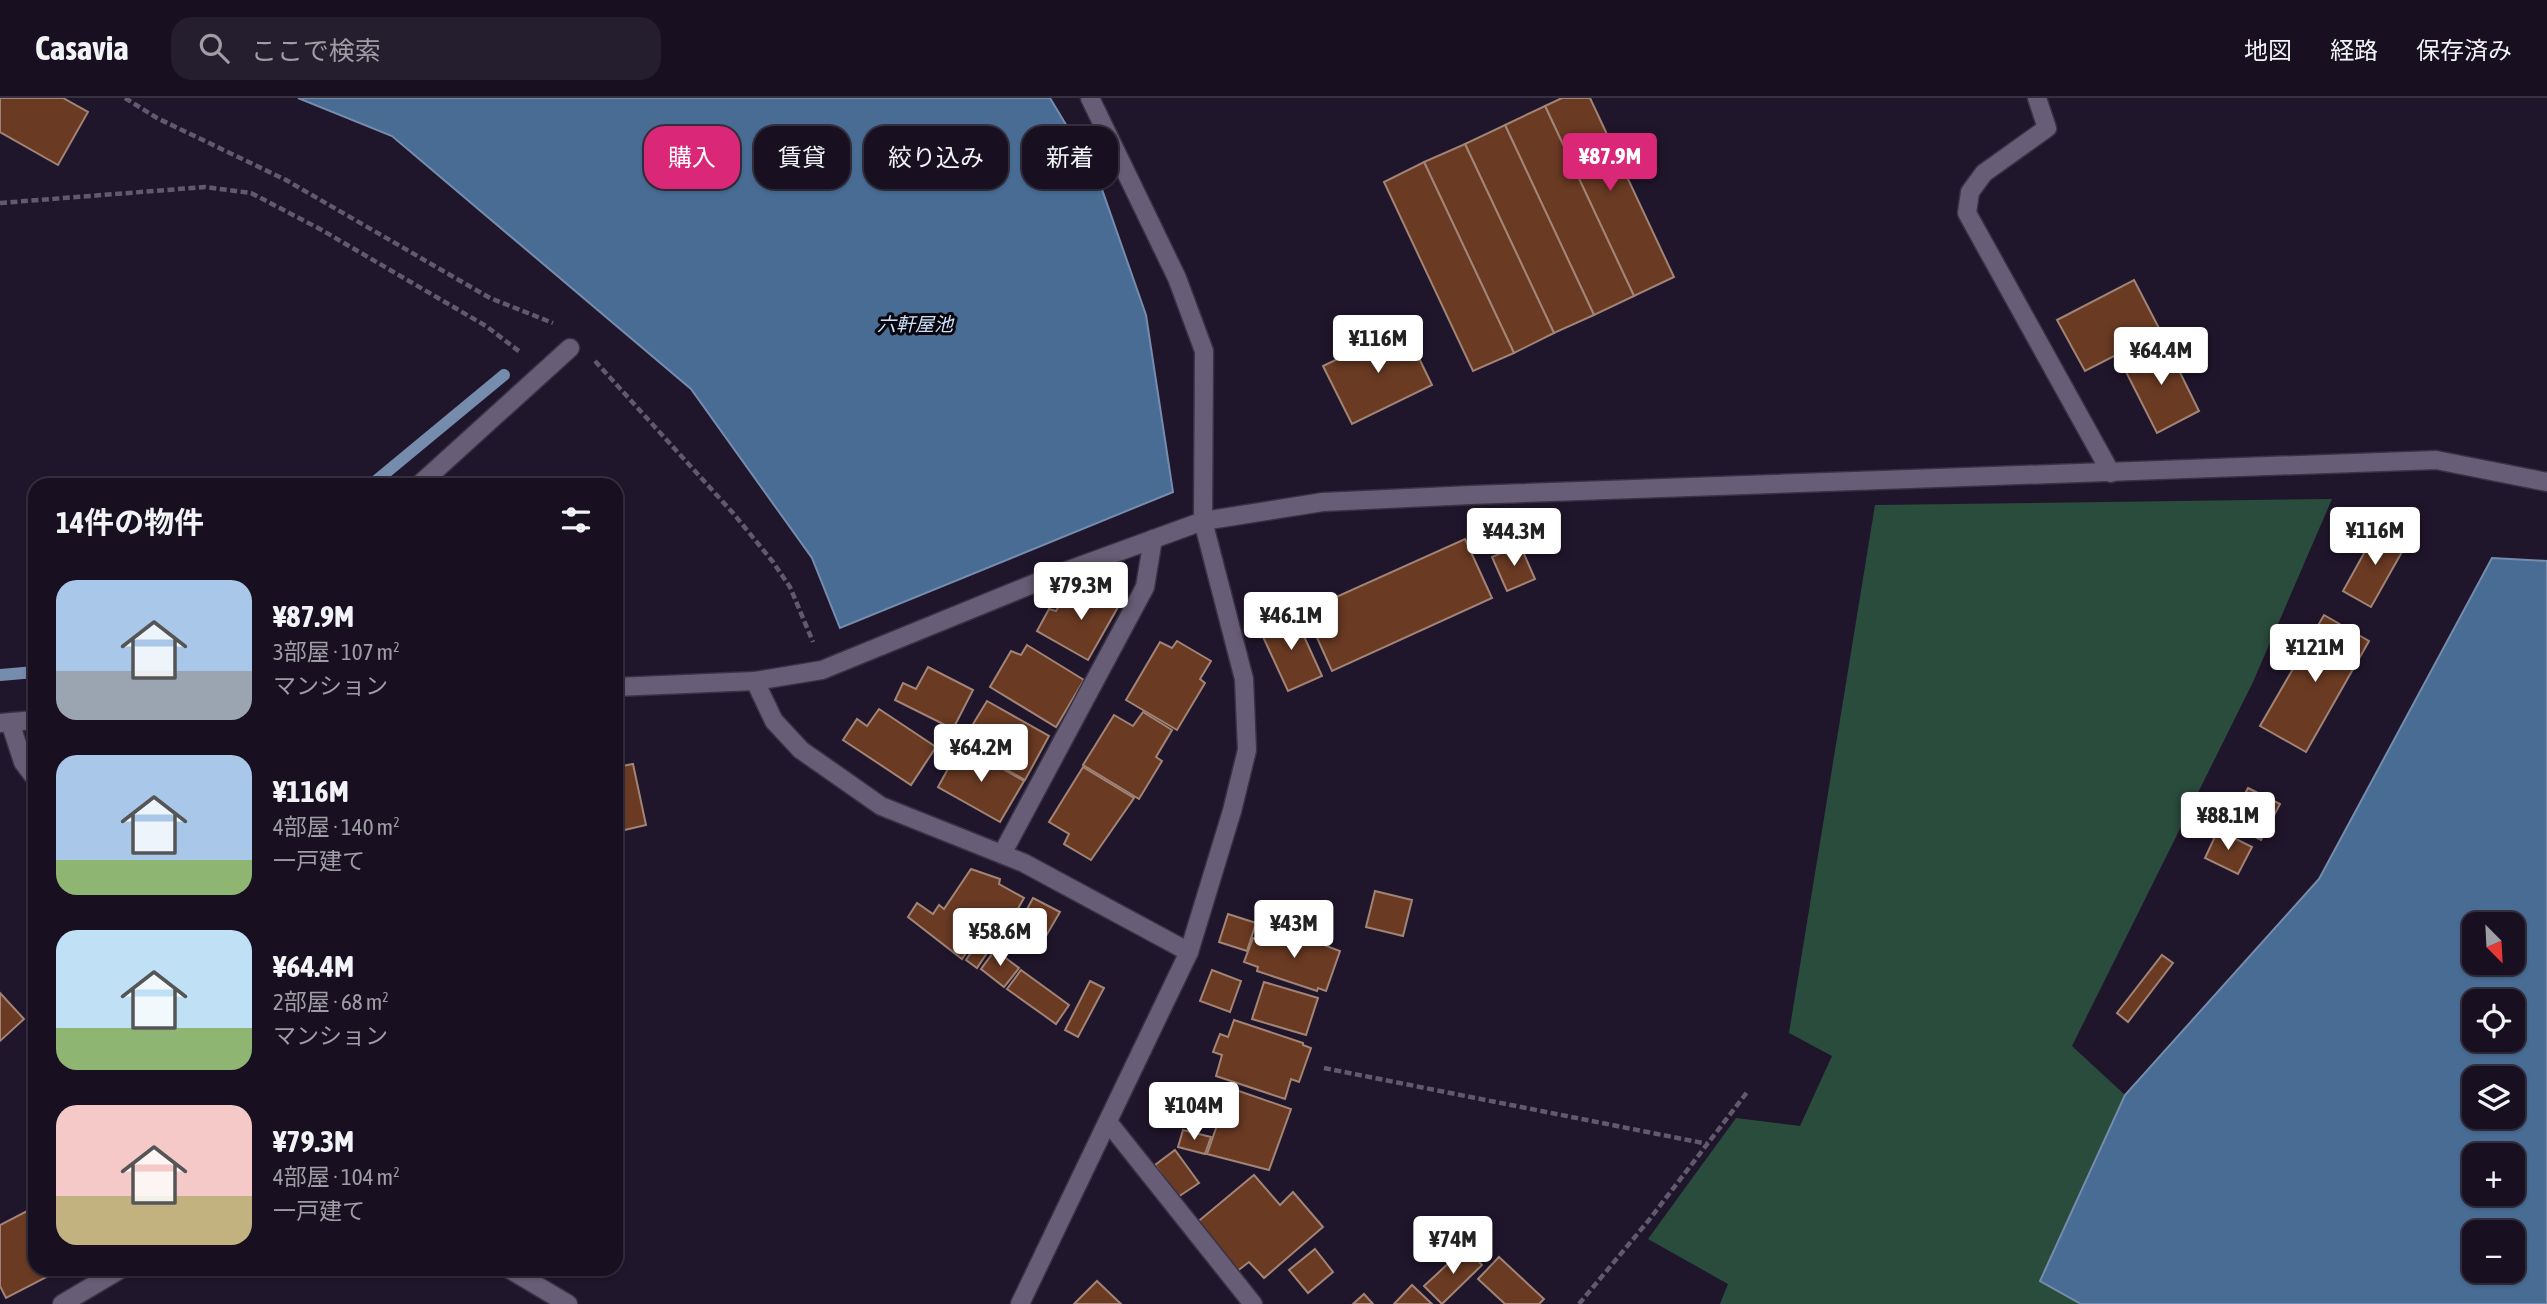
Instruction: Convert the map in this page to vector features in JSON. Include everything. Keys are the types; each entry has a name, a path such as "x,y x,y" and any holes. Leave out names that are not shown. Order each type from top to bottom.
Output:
{"street":[{"path":"1020,1304 1189,952 1232,811 1247,750 1244,678 1203,521 1203,351 1177,278 1090,98"},
{"path":"2037,98 2047,128 1984,173 1970,192 1967,214 2111,472"},
{"path":"427,478 535,381 579,350"},
{"path":"623,687 755,681 822,670 1055,575 1203,521 1323,502 2436,460 2547,482"},
{"path":"1002,854 1145,587 1153,539"},
{"path":"755,681 774,721 801,750 881,806 1024,863 1189,952"},
{"path":"28,721 5,723 28,769"},
{"path":"1108,1122 1253,1304"},
{"path":"62,1304 109,1276"},
{"path":"521,1276 568,1304"}],"path":[{"path":"125,98 157,118 286,180 490,298 562,326"},
{"path":"0,203 205,187 251,193 320,229 486,326 519,351 535,381"},
{"path":"579,350 723,503 773,562 790,587 822,670"},
{"path":"1324,1068 1707,1144"},
{"path":"1579,1304 1649,1220 1748,1091"}],"green space":[{"path":"2332,499 2253,682 2072,1046 2125,1095 2040,1281 2081,1304 1720,1304 1728,1284 1648,1239 1736,1118 1800,1126 1832,1056 1789,1033 1875,505"}],"water":[{"name":"六軒屋池","path":"298,98 1050,98 1067,126 1022,126 1022,189 1102,189 1146,315 1173,492 840,628 812,558 691,389 392,136"},
{"path":"2492,558 2547,561 2547,1304 2081,1304 2040,1281 2125,1095 2319,879"}],"building":[{"path":"0,98 63,98 88,112 58,165 0,132"},
{"path":"1562,98 1590,98 1674,277 1634,296 1545,106"},
{"path":"1545,106 1634,296 1594,315 1505,125"},
{"path":"1505,125 1594,315 1554,333 1465,144"},
{"path":"1465,144 1554,333 1514,353 1424,162"},
{"path":"1424,162 1514,353 1473,371 1384,182"},
{"path":"2134,280 2161,332 2085,371 2057,320"},
{"path":"1404,327 1432,385 1352,424 1323,366"},
{"path":"2165,342 2199,411 2157,433 2122,364"},
{"path":"2378,528 2407,543 2371,607 2343,591"},
{"path":"1465,539 1492,598 1332,671 1305,611"},
{"path":"1520,545 1535,579 1507,591 1492,557"},
{"path":"1100,587 1122,600 1088,660 1037,631 1049,609 1056,611 1063,599 1073,604 1081,591 1094,597"},
{"path":"1293,612 1322,676 1288,691 1259,628"},
{"path":"2324,615 2369,641 2306,752 2260,726"},
{"path":"1177,641 1211,661 1200,679 1205,683 1177,730 1126,700 1160,642 1172,648"},
{"path":"1027,645 1084,680 1056,727 990,687 1011,651 1021,655"},
{"path":"928,667 973,690 953,729 895,700 903,683 916,689"},
{"path":"987,701 1049,736 1025,780 961,744"},
{"path":"879,709 936,747 911,785 843,740 857,719 867,726"},
{"path":"1143,712 1172,730 1156,757 1162,761 1139,799 1083,765 1114,715 1133,726"},
{"path":"961,745 1024,781 1000,822 938,787"},
{"path":"633,764 646,825 623,830 623,766"},
{"path":"1083,767 1134,798 1091,860 1064,844 1069,834 1049,822"},
{"path":"2248,788 2280,804 2261,840 2222,820 2231,801 2239,805"},
{"path":"2218,830 2252,847 2238,874 2205,858"},
{"path":"971,869 1000,879 999,884 1024,898 1011,921 1018,926 1000,951 977,937 962,959 908,917 917,903 933,914 939,905 944,909"},
{"path":"1375,891 1412,900 1403,936 1366,927"},
{"path":"1033,898 1060,912 1046,936 1020,922"},
{"path":"1228,914 1256,923 1247,951 1219,942"},
{"path":"1271,931 1294,938 1295,934 1340,951 1326,991 1318,988 1317,991 1257,971 1258,967 1244,962 1253,938 1267,943"},
{"path":"976,945 987,953 977,968 966,960"},
{"path":"995,950 1019,968 1004,987 981,969"},
{"path":"2162,955 2173,963 2128,1022 2117,1013"},
{"path":"1021,970 1069,1005 1056,1024 1007,989"},
{"path":"1212,970 1241,981 1230,1012 1200,1001"},
{"path":"1090,981 1104,988 1078,1037 1065,1030"},
{"path":"1264,982 1318,998 1306,1035 1252,1019"},
{"path":"0,993 24,1019 0,1041"},
{"path":"1234,1020 1311,1048 1299,1082 1291,1079 1285,1099 1216,1076 1222,1055 1213,1052 1220,1034 1228,1037"},
{"path":"1230,1088 1291,1109 1269,1170 1207,1154"},
{"path":"1183,1130 1211,1137 1205,1154 1178,1147"},
{"path":"1175,1150 1199,1183 1178,1197 1155,1165"},
{"path":"1254,1175 1280,1205 1293,1192 1323,1227 1264,1278 1249,1262 1236,1272 1195,1224"},
{"path":"28,1211 28,1276 48,1276 6,1298 0,1286 0,1225"},
{"path":"1466,1247 1482,1265 1442,1304 1424,1286"},
{"path":"1315,1249 1333,1272 1308,1293 1289,1270"},
{"path":"1499,1257 1544,1299 1539,1304 1505,1304 1478,1279"},
{"path":"1097,1281 1121,1304 1074,1304"},
{"path":"1412,1285 1432,1304 1394,1304"},
{"path":"1364,1294 1373,1304 1353,1304"}],"waterway":[{"path":"379,478 504,375"},
{"path":"0,675 28,673"}]}
